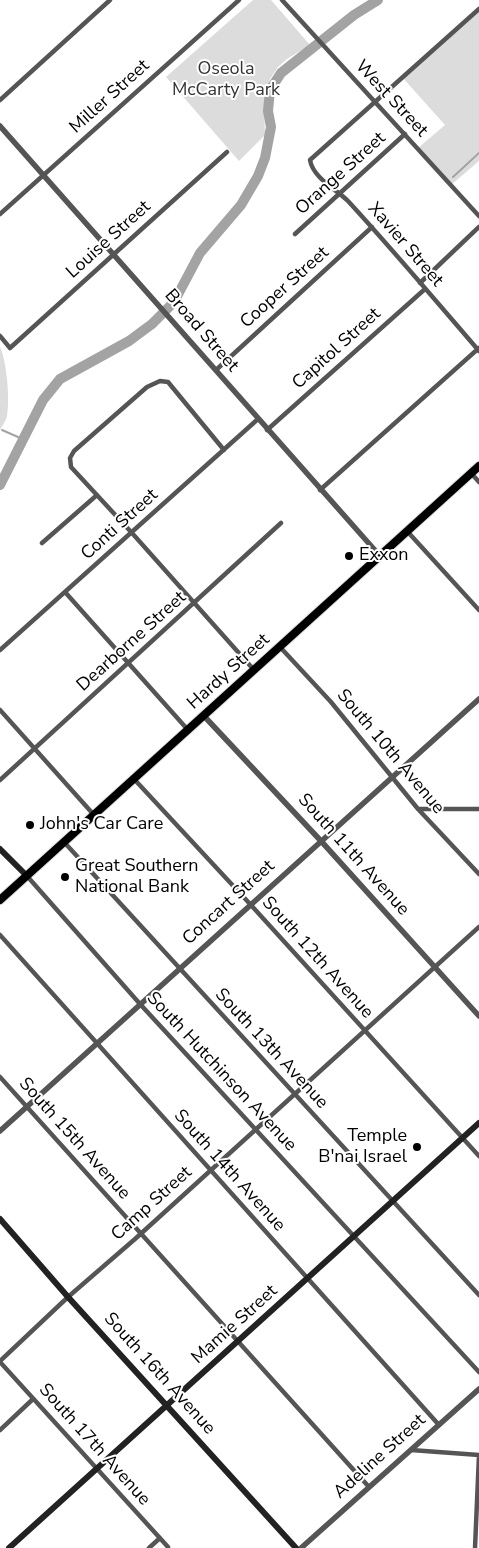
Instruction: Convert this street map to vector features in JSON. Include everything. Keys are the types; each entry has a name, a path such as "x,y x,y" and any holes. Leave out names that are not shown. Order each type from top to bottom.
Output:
{"main road":[{"name":"Hardy Street","path":"0,900 479,466"},
{"path":"0,849 27,876"},
{"name":"Mamie Street","path":"9,1548 96,1468 308,1280 479,1123"},
{"name":"South 16th Avenue","path":"0,1220 296,1548"}],"street":[{"path":"0,100 110,0"},
{"name":"Miller Street","path":"0,214 239,0"},
{"name":"West Street","path":"282,0 479,216"},
{"path":"375,101 479,9"},
{"name":"Xavier Street","path":"375,101 310,160 311,166 321,179 340,193 372,227 479,350"},
{"name":"Broad Street","path":"0,126 380,556"},
{"name":"Orange Street","path":"295,234 405,134"},
{"name":"Louise Street","path":"0,336 10,348 227,152"},
{"name":"Cooper Street","path":"216,370 372,227"},
{"path":"420,283 479,227"},
{"name":"Capitol Street","path":"267,430 425,289"},
{"path":"320,490 479,350"},
{"path":"224,450 168,382 160,381 147,387 74,450 70,458 71,467 254,670"},
{"name":"Conti Street","path":"0,650 258,419"},
{"path":"471,473 479,482"},
{"path":"42,543 96,495"},
{"name":"Dearborne Street","path":"0,780 281,523"},
{"path":"407,531 479,610"},
{"path":"65,592 188,730"},
{"name":"South 10th Avenue","path":"280,646 331,702 418,810 479,874"},
{"name":"Concart Street","path":"0,1131 479,698"},
{"path":"0,710 94,815"},
{"name":"South 11th Avenue","path":"204,716 321,841 479,1016"},
{"name":"South 12th Avenue","path":"134,779 479,1156"},
{"path":"418,810 479,809"},
{"name":"South 13th Avenue","path":"64,842 479,1295"},
{"name":"South Hutchinson Avenue","path":"27,876 140,1004 479,1372"},
{"name":"Camp Street","path":"0,1361 68,1297 479,927"},
{"name":"South 14th Avenue","path":"0,935 439,1424"},
{"name":"South 15th Avenue","path":"0,1077 369,1487"},
{"name":"South 17th Avenue","path":"0,1361 168,1547"},
{"name":"Adeline Street","path":"301,1548 479,1389"},
{"path":"0,1430 33,1398"},
{"path":"411,1450 479,1455 475,1548"},
{"path":"149,1548 160,1538"}],"green space":[{"name":"Oseola McCarty Park","path":"253,0 271,0 310,45 287,59 278,67 270,79 264,103 265,135 239,161 166,77"},
{"path":"479,9 479,161 451,185 418,148 445,125 402,77"},
{"path":"0,347 6,371 8,409 0,430"}],"waterway":[{"path":"0,485 43,400 60,379 129,341 152,324 174,302 200,253 241,205 258,176 265,158 271,127 268,111 270,90 281,73 354,15 378,0"},
{"path":"453,177 479,153"},
{"path":"2,430 23,438"}],"place":[{"name":"Exxon","path":"349,556"},
{"name":"John's Car Care","path":"30,825"},
{"name":"Great Southern National Bank","path":"65,877"},
{"name":"Temple B'nai Israel","path":"417,1147"}]}
